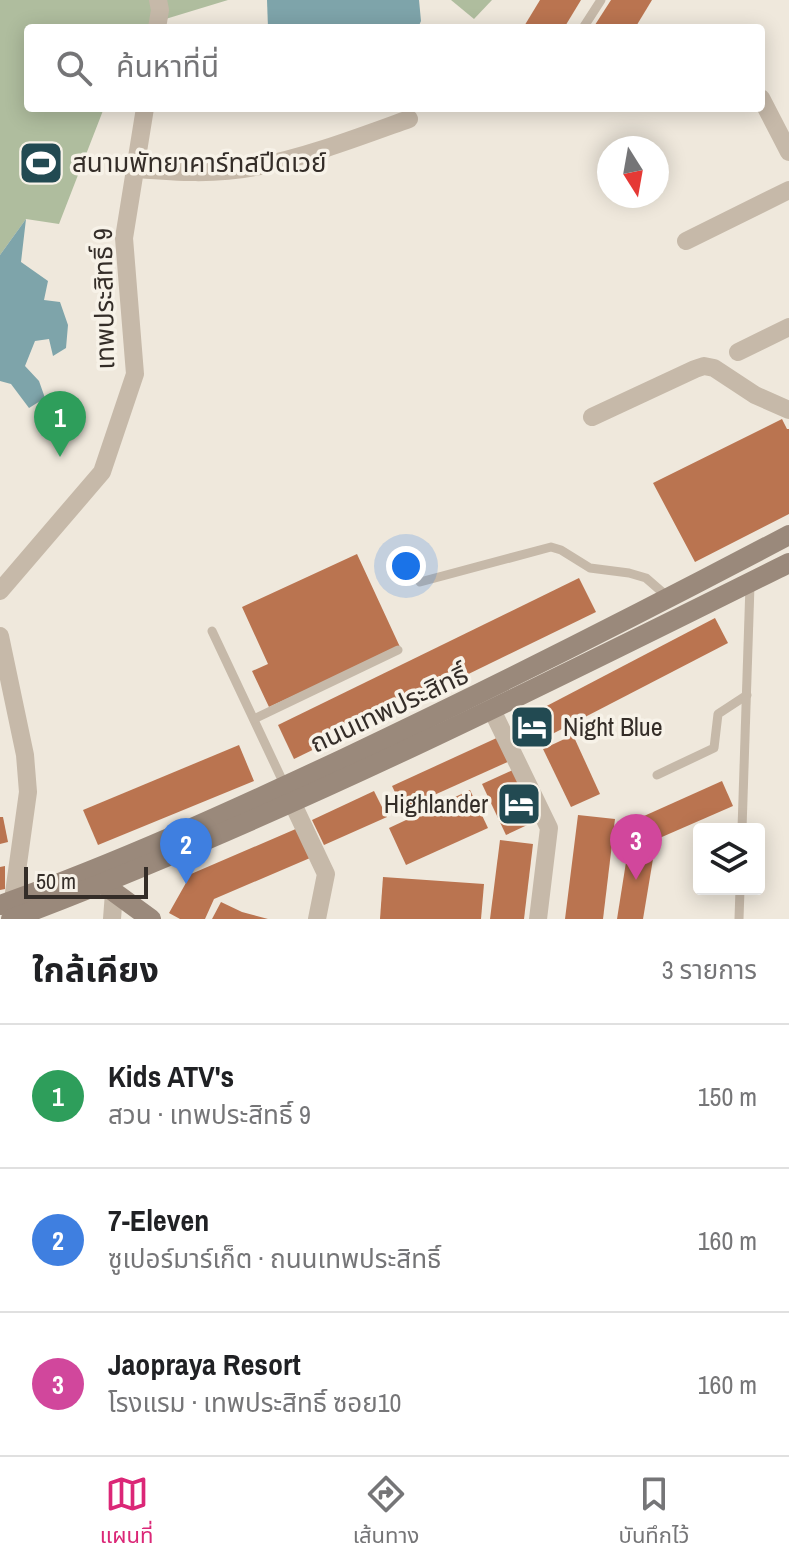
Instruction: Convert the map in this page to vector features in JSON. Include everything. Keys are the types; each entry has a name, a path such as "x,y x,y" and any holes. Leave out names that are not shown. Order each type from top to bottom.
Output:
{"main road":[{"name":"ถนนเทพประสิทธิ์","path":"8,908 104,882 288,794 789,535"},
{"name":"ถนนเทพประสิทธิ์","path":"288,794 492,710 789,563"},
{"path":"104,882 151,919"}],"street":[{"path":"158,0 158,24"},
{"path":"765,106 789,152"},
{"name":"เทพประสิทธิ์ 9","path":"0,591 102,472 135,374 124,238 144,112"},
{"path":"137,169 186,173 253,167 330,147 409,119"},
{"path":"686,241 789,190"},
{"path":"738,352 789,327"},
{"path":"592,417 704,366 714,368 755,395 789,410"},
{"path":"0,636 25,755 28,792 8,908"},
{"path":"492,710 549,828 538,919"},
{"path":"288,794 326,874 317,919"},
{"path":"104,882 112,919"}],"lane":[{"path":"586,24 601,0"},
{"path":"420,582 551,547 590,568 646,578 669,598"},
{"path":"742,823 750,582"},
{"path":"212,631 288,794"},
{"path":"254,719 398,650"},
{"path":"657,775 714,748 718,714 747,695"},
{"path":"739,919 740,895"}],"green space":[{"name":"สนามพัทยาคาร์ทสปีดเวย์","path":"0,0 228,0 149,24 24,24 24,112 102,112 59,224 26,219 0,255"},
{"path":"451,0 492,0 474,19"}],"water":[{"path":"267,0 419,0 421,21 420,24 268,24"},
{"path":"26,219 21,262 48,281 44,300 60,302 68,325 66,348 53,356 49,339 35,341 25,366 39,381 45,398 29,408 11,384 0,381 0,255"}],"building":[{"path":"540,0 581,0 566,24 525,24"},
{"path":"611,0 652,0 637,24 596,24"},
{"path":"782,419 789,429 789,514 695,562 653,483"},
{"path":"357,554 400,647 269,707 252,671 268,664 242,607"},
{"path":"579,578 596,612 294,759 278,725"},
{"path":"715,618 728,643 529,746 516,722"},
{"path":"573,735 600,794 571,807 543,749"},
{"path":"501,736 512,760 403,809 392,786"},
{"path":"239,745 254,781 98,845 83,810"},
{"path":"515,769 538,820 506,835 482,784"},
{"path":"722,781 733,806 655,840 644,816"},
{"path":"470,790 488,828 406,865 389,828"},
{"path":"374,791 387,817 324,845 312,820"},
{"path":"578,815 615,819 603,919 565,919"},
{"path":"0,817 3,817 8,842 0,844"},
{"path":"298,828 310,858 214,899 205,919 180,919 169,913 191,874"},
{"path":"630,837 656,841 643,919 617,919"},
{"path":"500,840 533,844 524,919 490,919"},
{"path":"5,866 5,889 0,890 0,867"},
{"path":"383,877 484,884 481,919 380,919"},
{"path":"221,902 242,912 268,919 212,919"}],"place":[{"name":"สนามพัทยาคาร์ทสปีดเวย์","path":"41,163"},
{"name":"Kids ATV's","path":"60,457"},
{"name":"Night Blue","path":"532,727"},
{"name":"Highlander","path":"519,804"},
{"name":"Jaopraya Resort","path":"636,880"},
{"name":"7-Eleven","path":"186,884"}]}
